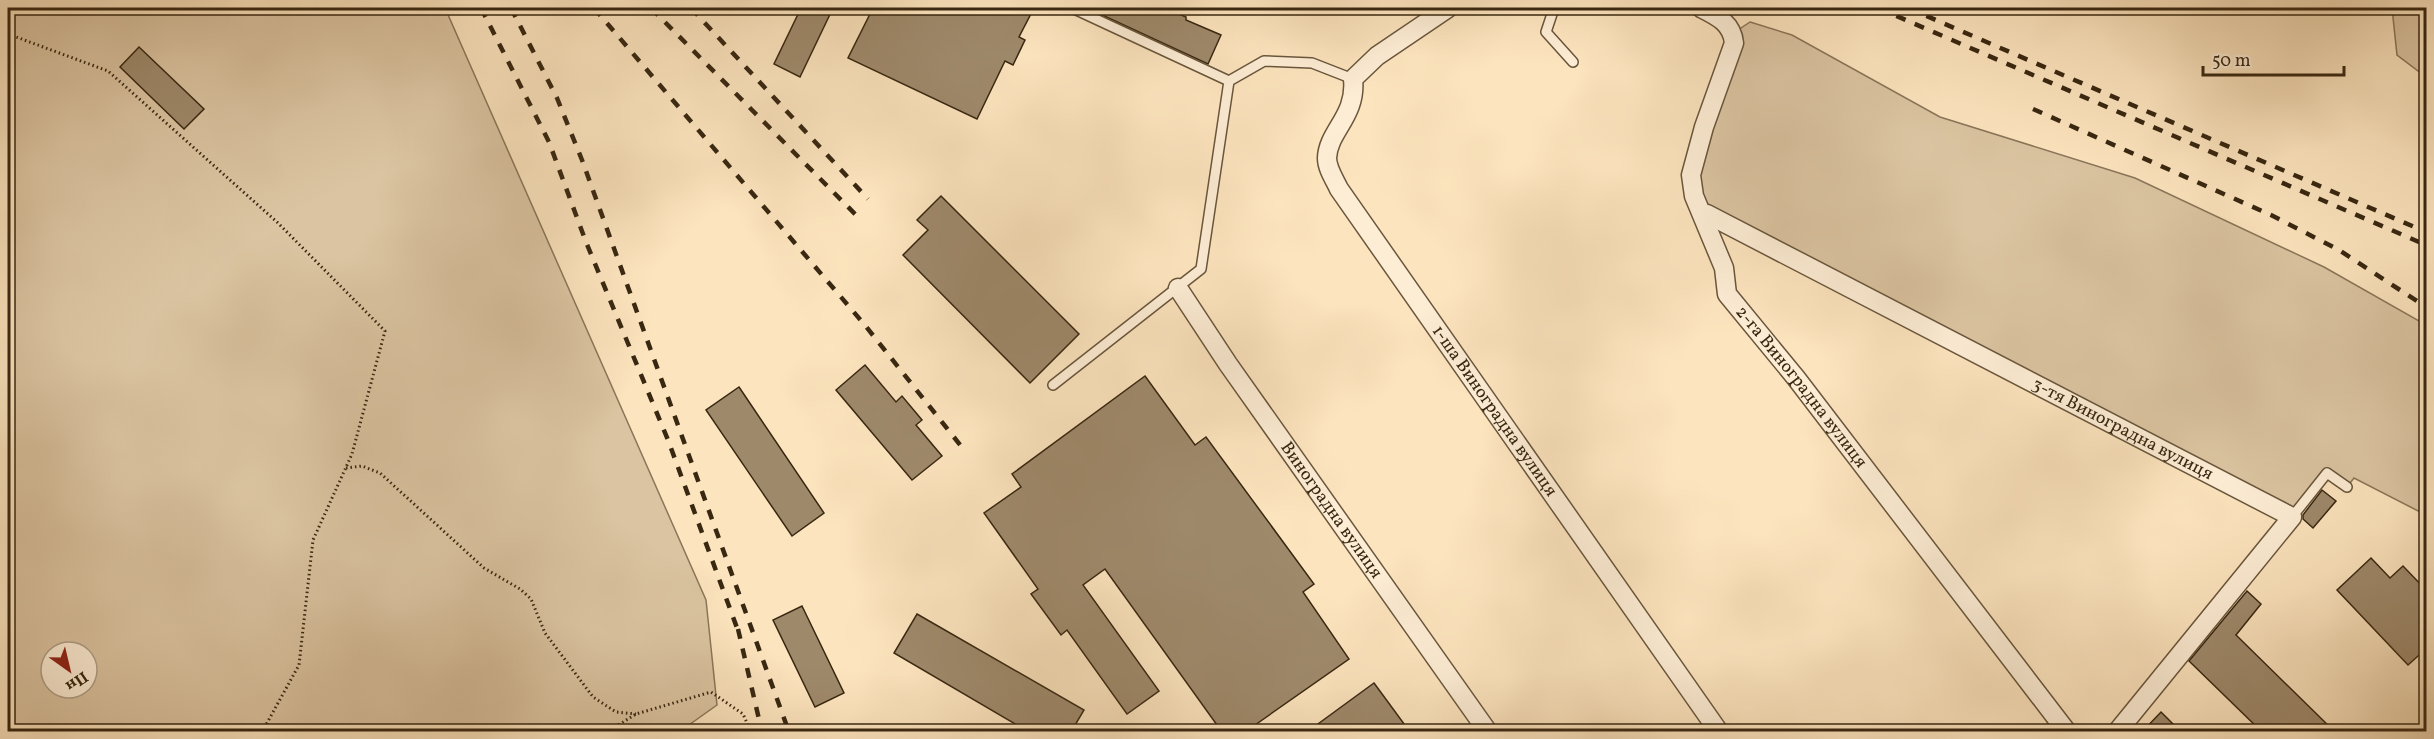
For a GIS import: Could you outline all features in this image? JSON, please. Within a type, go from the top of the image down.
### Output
[{"type":"street","points":[[1353,79],[1377,56],[1448,8]]},
{"type":"street","name":"2-га Виноградна вулиця","points":[[1701,8],[1726,22],[1733,35],[1734,43],[1704,127],[1691,175],[1694,196],[1724,268],[1727,294],[1796,378],[2067,732]]},
{"type":"street","name":"1-ша Виноградна вулиця","points":[[1353,79],[1355,95],[1331,144],[1327,158],[1339,189],[1719,732]]},
{"type":"street","name":"3-тя Виноградна вулиця","points":[[1707,214],[2292,517]]},
{"type":"street","name":"Виноградна вулиця","points":[[1178,288],[1228,364],[1488,732]]},
{"type":"street","points":[[2117,732],[2292,517]]},
{"type":"lane","points":[[1072,8],[1229,81]]},
{"type":"lane","points":[[1554,8],[1546,32],[1573,62]]},
{"type":"lane","points":[[1229,81],[1264,61],[1312,63],[1353,79]]},
{"type":"lane","points":[[1053,385],[1201,269],[1229,81]]},
{"type":"lane","points":[[2292,517],[2327,473],[2347,488]]},
{"type":"path","points":[[8,34],[108,71],[277,222],[385,331],[352,454],[314,540],[299,665],[262,732]]},
{"type":"path","points":[[346,468],[362,466],[380,473],[484,568],[520,589],[531,599],[545,633],[593,698],[616,712],[636,714]]},
{"type":"path","points":[[607,732],[636,714],[711,692],[744,714],[751,732]]},
{"type":"shaded area","points":[[8,8],[445,8],[706,600],[717,705],[679,732],[8,731]]},
{"type":"shaded area","points":[[2392,8],[2426,8],[2426,77],[2397,55]]},
{"type":"shaded area","points":[[1750,22],[1792,35],[1940,117],[2135,178],[2324,267],[2421,322],[2426,326],[2426,515],[2354,478],[2347,487],[2327,473],[2292,517],[1708,214],[1688,173],[1738,30]]},
{"type":"building","points":[[801,8],[833,8],[800,77],[774,64]]},
{"type":"building","points":[[873,8],[1034,8],[1019,37],[1025,40],[1013,65],[1005,61],[977,119],[848,58]]},
{"type":"building","points":[[1087,8],[1165,8],[1221,35],[1208,64]]},
{"type":"building","points":[[139,47],[204,109],[184,129],[120,67]]},
{"type":"building","points":[[941,196],[1079,334],[1030,383],[903,255],[928,230],[917,220]]},
{"type":"building","points":[[865,365],[896,402],[902,396],[922,420],[916,425],[942,456],[912,480],[836,390]]},
{"type":"building","points":[[1145,376],[1195,445],[1206,437],[1314,584],[1303,592],[1349,659],[1245,732],[1222,732],[1105,569],[1083,585],[1159,691],[1127,714],[1067,630],[1061,635],[1031,594],[1038,589],[984,513],[1021,487],[1012,474]]},
{"type":"building","points":[[739,387],[824,513],[792,536],[706,410]]},
{"type":"building","points":[[2322,490],[2336,501],[2313,528],[2303,519],[2303,515]]},
{"type":"building","points":[[2371,558],[2390,578],[2403,566],[2427,591],[2427,648],[2408,665],[2337,590]]},
{"type":"building","points":[[2247,591],[2261,604],[2236,635],[2335,732],[2262,732],[2189,661]]},
{"type":"building","points":[[802,606],[844,693],[815,707],[773,620]]},
{"type":"building","points":[[917,614],[1084,710],[1071,732],[1029,732],[894,653]]},
{"type":"building","points":[[1374,683],[1410,732],[1307,732]]},
{"type":"building","points":[[2161,712],[2181,732],[2142,732]]},
{"type":"railway","points":[[481,8],[549,142],[586,242],[668,440],[740,636]]},
{"type":"railway","points":[[511,8],[557,98],[582,160],[789,732]]},
{"type":"railway","points":[[594,8],[864,324],[961,446]]},
{"type":"railway","points":[[651,8],[856,215]]},
{"type":"railway","points":[[691,8],[868,199]]},
{"type":"railway","points":[[1878,8],[2426,245]]},
{"type":"railway","points":[[1908,8],[2426,232]]},
{"type":"railway","points":[[2033,109],[2271,215],[2339,250],[2426,307]]},
{"type":"railway","points":[[738,629],[762,732]]}]
